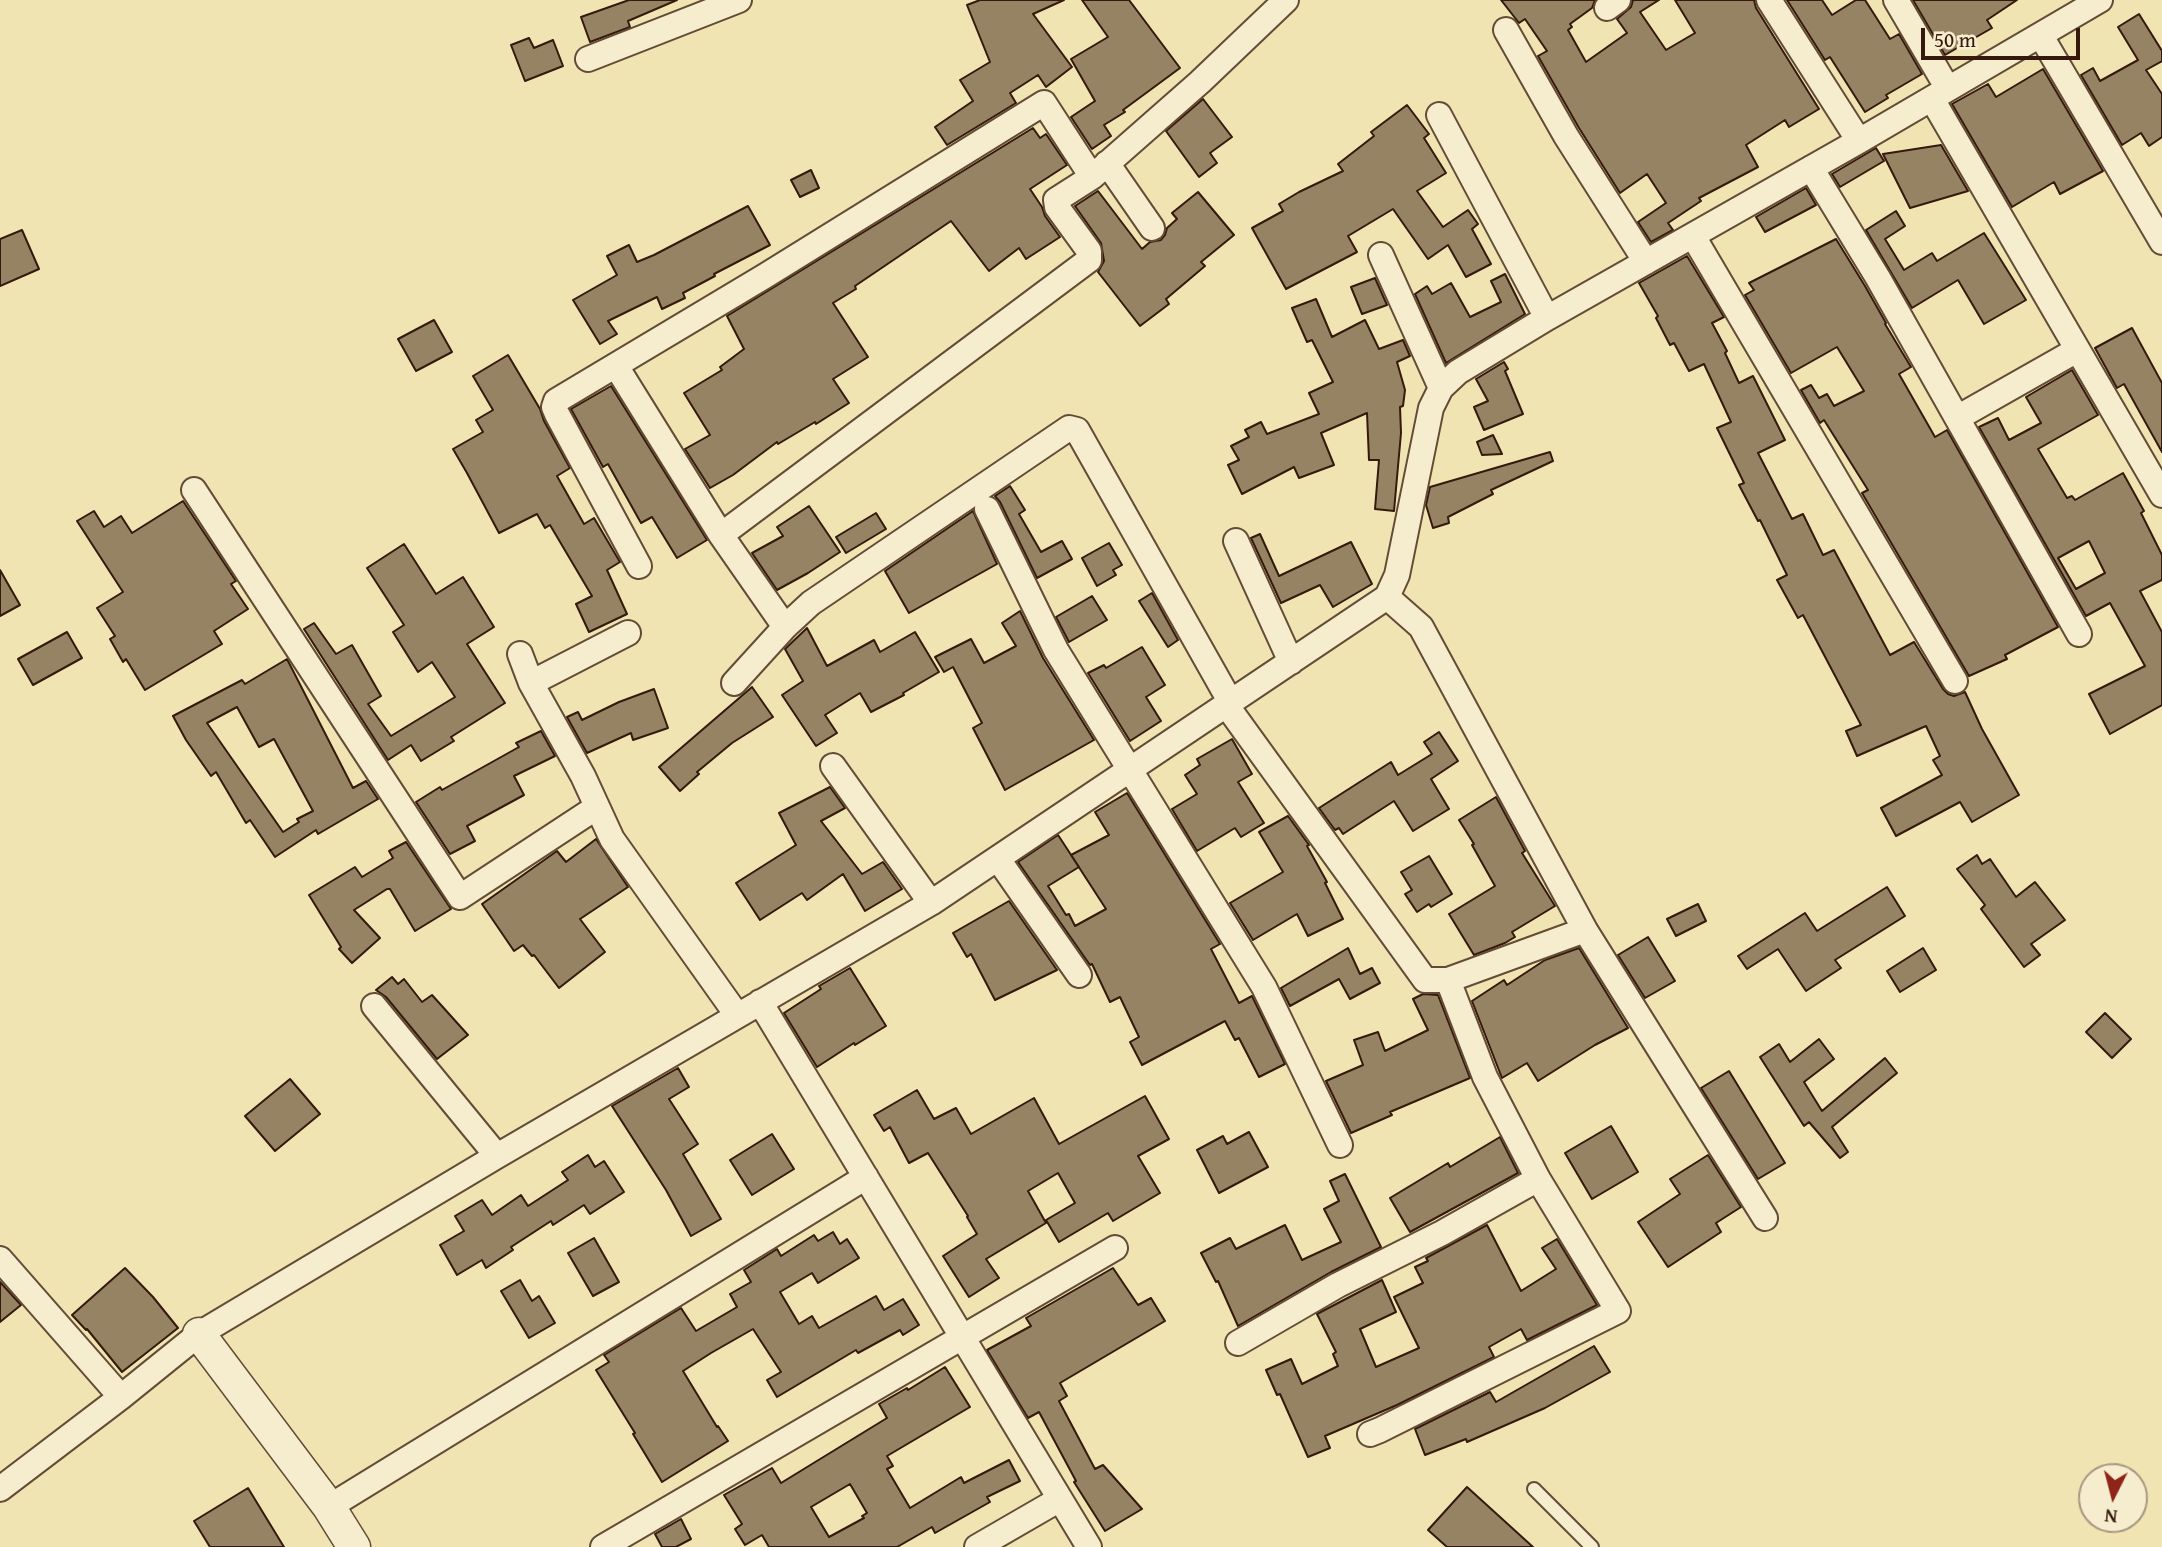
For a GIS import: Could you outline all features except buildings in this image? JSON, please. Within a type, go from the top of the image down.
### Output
[{"type":"street","points":[[588,59],[738,0]]},
{"type":"street","points":[[721,535],[1089,260],[1089,251],[1056,204],[1056,200],[1100,170],[1286,0]]},
{"type":"street","points":[[1769,0],[1858,141]]},
{"type":"street","points":[[1896,0],[1940,94],[2077,350],[2162,495]]},
{"type":"street","points":[[0,1489],[199,1334],[497,1156],[931,903],[1387,597],[1397,575],[1431,408],[1441,388],[1458,372],[1547,318],[2100,0]]},
{"type":"street","points":[[1506,30],[1566,136],[1646,262]]},
{"type":"street","points":[[2041,36],[2162,243]]},
{"type":"street","points":[[639,566],[554,407],[556,401],[777,269],[1044,103],[1152,228]]},
{"type":"street","points":[[1438,115],[1547,318]]},
{"type":"street","points":[[1811,168],[1878,278],[2079,634]]},
{"type":"street","points":[[1693,236],[1955,681]]},
{"type":"street","points":[[1381,255],[1441,388]]},
{"type":"street","points":[[1957,418],[2077,350]]},
{"type":"street","points":[[616,366],[721,535],[785,627]]},
{"type":"street","points":[[734,684],[785,627],[811,603],[1069,428],[1077,430],[1229,705],[1425,979],[1448,980],[1585,930]]},
{"type":"street","points":[[194,489],[460,897],[597,807]]},
{"type":"street","points":[[987,509],[1056,650],[1264,987],[1340,1145]]},
{"type":"street","points":[[1236,541],[1291,662]]},
{"type":"street","points":[[1387,597],[1421,627],[1585,930],[1765,1218]]},
{"type":"street","points":[[531,683],[628,633]]},
{"type":"street","points":[[520,654],[531,683],[583,775],[612,839],[737,1015]]},
{"type":"street","points":[[833,766],[931,903]]},
{"type":"street","points":[[998,859],[1079,975]]},
{"type":"street","points":[[1370,1434],[1618,1311],[1538,1180],[1485,1077],[1448,980]]},
{"type":"street","points":[[760,1002],[1089,1547]]},
{"type":"street","points":[[374,1006],[497,1156]]},
{"type":"street","points":[[329,1507],[866,1177]]},
{"type":"street","points":[[1238,1343],[1338,1285],[1442,1233],[1538,1180]]},
{"type":"street","points":[[603,1547],[1115,1248]]},
{"type":"street","points":[[0,1259],[121,1397]]},
{"type":"street","points":[[199,1334],[329,1507],[354,1547]]},
{"type":"street","points":[[977,1547],[1060,1499]]},
{"type":"lane","points":[[1535,1489],[1592,1547]]}]
